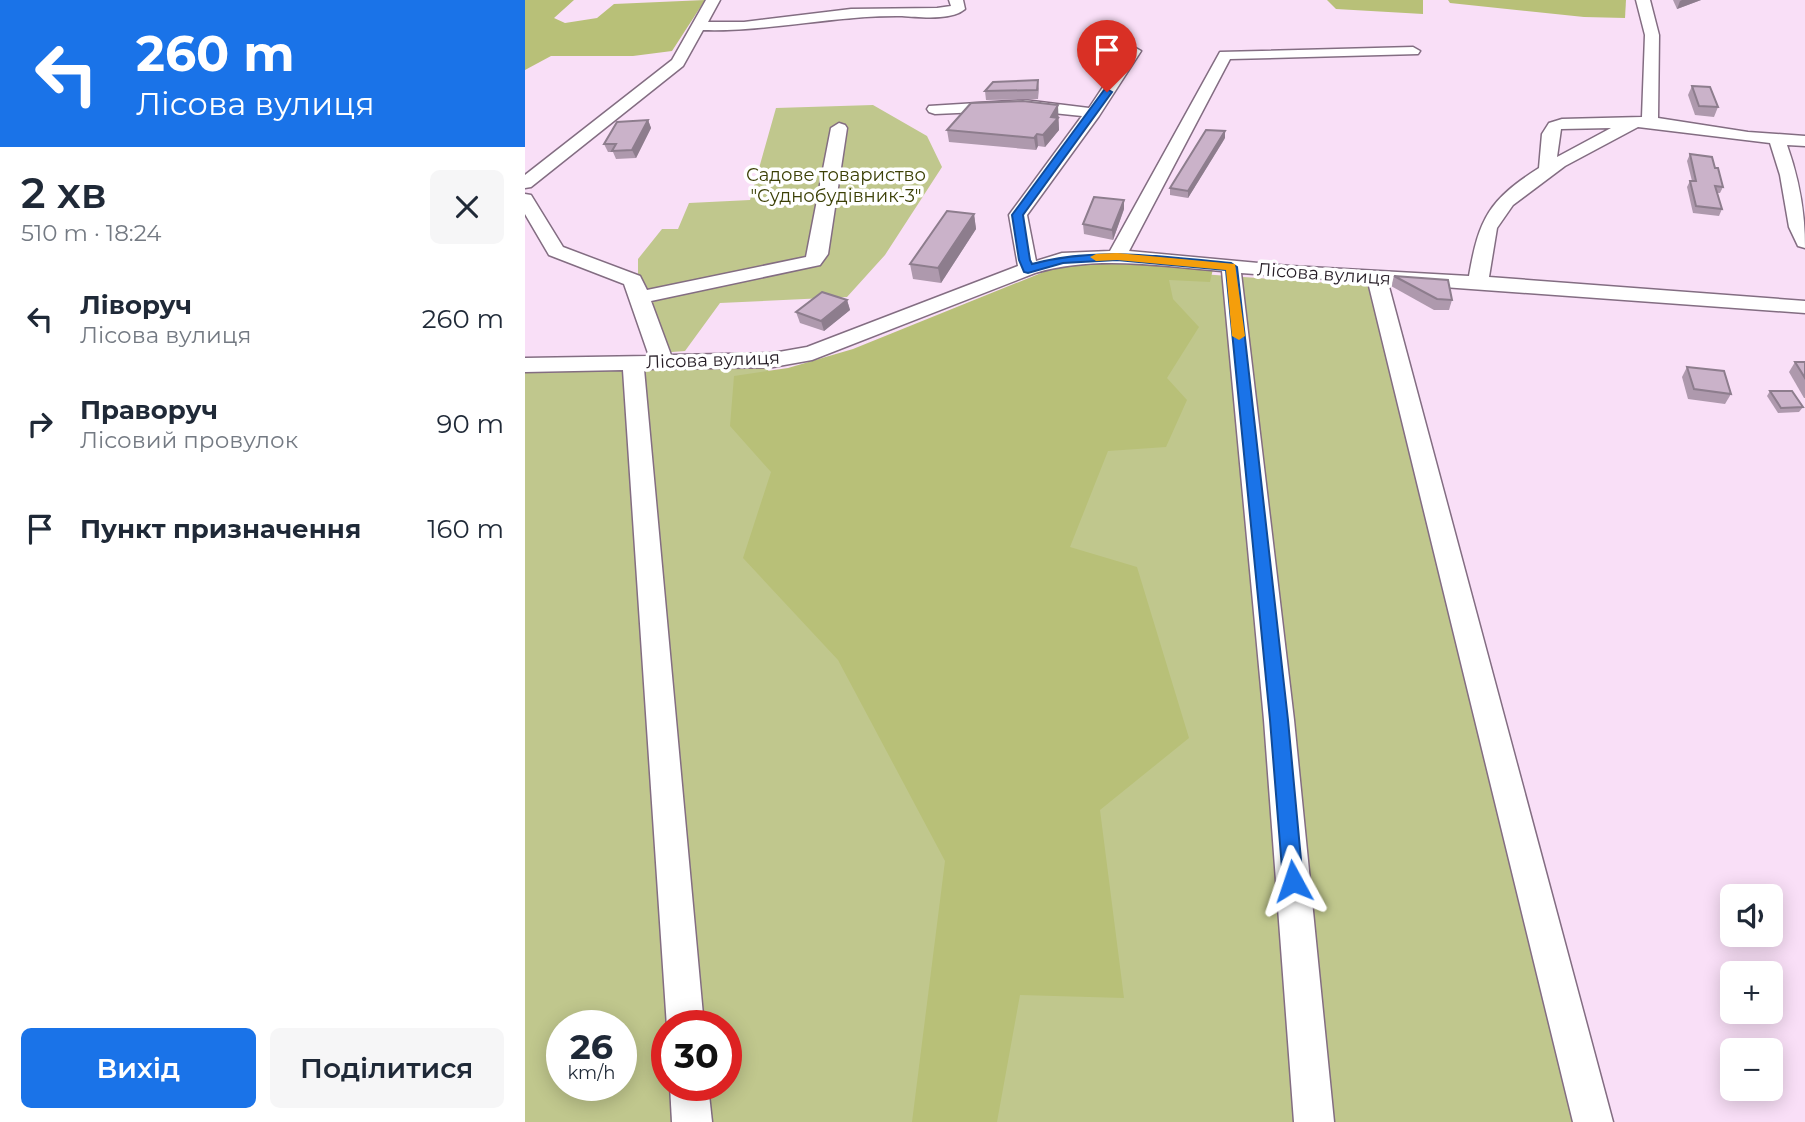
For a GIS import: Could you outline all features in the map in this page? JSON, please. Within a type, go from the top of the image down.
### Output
[{"type":"street","points":[[525,183],[678,63],[701,26],[713,0]]},
{"type":"street","points":[[701,26],[734,28],[871,12],[936,14],[958,9],[956,0]]},
{"type":"street","points":[[1643,0],[1652,35],[1644,122]]},
{"type":"street","points":[[1028,269],[1018,215],[1093,113],[1134,51]]},
{"type":"street","points":[[1117,256],[1226,53],[1413,51]]},
{"type":"street","points":[[935,109],[1024,105],[1093,113]]},
{"type":"street","points":[[1478,282],[1489,226],[1496,213],[1521,187],[1644,122]]},
{"type":"street","points":[[1547,171],[1550,134],[1555,126],[1576,123],[1644,122],[1805,141]]},
{"type":"street","points":[[638,298],[813,261],[818,254],[839,128]]},
{"type":"street","points":[[1777,139],[1789,175],[1798,228],[1805,242]]},
{"type":"street","points":[[525,199],[556,251],[633,280],[638,298],[648,362],[684,1010]]},
{"type":"street","name":"Лісова вулиця","points":[[525,365],[773,360],[811,353],[1028,269],[1062,260],[1117,256],[1377,278],[1478,282],[1805,307]]},
{"type":"street","points":[[1231,267],[1279,720],[1314,1122]]},
{"type":"street","points":[[1377,278],[1593,1122]]},
{"type":"street","points":[[690,1101],[692,1122]]},
{"type":"green space","points":[[525,0],[574,0],[554,18],[565,23],[597,18],[614,4],[705,0],[672,51],[633,56],[551,56],[525,70]]},
{"type":"green space","points":[[1327,0],[1423,0],[1423,14],[1336,9]]},
{"type":"green space","points":[[1448,0],[1626,0],[1625,18],[1584,17],[1450,3]]},
{"type":"green space","name":"Садове товариство \"Суднобудівник-3\"","points":[[873,105],[927,136],[942,167],[885,255],[847,297],[720,303],[685,351],[659,353],[638,298],[638,259],[662,229],[678,229],[689,203],[750,200],[776,108]]},
{"type":"green space","points":[[1113,260],[1213,269],[1210,282],[1169,280],[1173,299],[1199,327],[1167,378],[1187,400],[1166,447],[1108,451],[1070,547],[1137,567],[1189,738],[1100,810],[1124,998],[1020,995],[997,1122],[912,1122],[945,861],[838,660],[743,558],[771,472],[730,426],[734,376],[788,368],[853,349],[1051,269]]},
{"type":"green space","points":[[1115,268],[1372,286],[1591,1122],[525,1122],[525,373],[767,367],[930,814]]},
{"type":"building","points":[[1038,80],[1037,90],[985,91],[993,82]]},
{"type":"building","points":[[1692,86],[1710,87],[1718,107],[1699,106]]},
{"type":"building","points":[[1023,101],[1058,105],[1051,117],[1058,118],[1043,135],[1037,134],[1034,138],[947,130],[971,103]]},
{"type":"building","points":[[648,120],[632,150],[612,151],[616,144],[604,144],[617,122]]},
{"type":"building","points":[[1206,130],[1225,131],[1188,191],[1170,188]]},
{"type":"building","points":[[1690,154],[1712,157],[1723,187],[1715,186],[1722,209],[1696,206],[1690,181],[1696,181]]},
{"type":"building","points":[[1094,197],[1124,200],[1112,230],[1083,224]]},
{"type":"building","points":[[947,211],[974,214],[938,268],[910,264]]},
{"type":"building","points":[[1394,276],[1448,280],[1452,300],[1437,299]]},
{"type":"building","points":[[822,292],[847,300],[821,321],[796,312]]},
{"type":"building","points":[[1795,362],[1805,362],[1805,378]]},
{"type":"building","points":[[1687,367],[1724,371],[1731,394],[1694,389]]},
{"type":"building","points":[[1770,391],[1792,391],[1803,407],[1781,408]]},
{"type":"slow traffic","points":[[1096,257],[1117,256],[1231,267],[1239,336]]},
{"type":"route","points":[[1107,92],[1018,215],[1025,260],[1028,269],[1062,260],[1117,256],[1231,267],[1279,720],[1293,881]]}]
